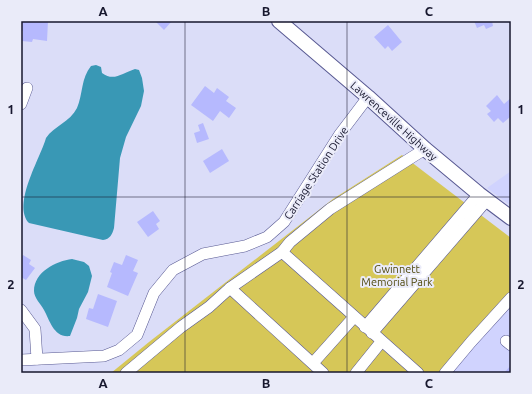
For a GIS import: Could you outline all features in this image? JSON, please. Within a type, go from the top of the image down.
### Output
[{"type":"main road","name":"Lawrenceville Highway","points":[[279,21],[368,97],[424,150],[510,217]]},
{"type":"street","points":[[21,104],[27,88]]},
{"type":"street","name":"Carriage Station Drive","points":[[21,360],[104,356],[119,350],[137,335],[154,293],[173,270],[203,254],[245,246],[267,237],[284,222],[340,134],[368,97]]},
{"type":"street","points":[[126,373],[181,327],[209,307],[230,288],[282,252],[290,242],[330,209],[424,150]]},
{"type":"street","points":[[368,330],[483,197]]},
{"type":"street","points":[[282,252],[381,342],[418,373]]},
{"type":"street","points":[[230,288],[323,373]]},
{"type":"street","points":[[445,373],[511,298]]},
{"type":"street","points":[[21,310],[34,329],[38,359]]},
{"type":"street","points":[[313,363],[354,317]]},
{"type":"street","points":[[356,373],[381,342]]},
{"type":"shaded area","points":[[96,65],[101,67],[102,73],[110,77],[118,76],[135,69],[139,70],[144,91],[141,106],[126,137],[120,158],[114,228],[110,236],[103,240],[29,223],[25,215],[24,205],[25,193],[46,138],[53,130],[74,113],[79,103],[85,76],[91,66]]},
{"type":"shaded area","points":[[511,171],[511,206],[487,188]]},
{"type":"shaded area","points":[[72,259],[84,262],[89,266],[92,276],[88,292],[79,309],[70,336],[65,336],[56,332],[53,328],[43,308],[36,299],[34,291],[35,284],[42,273],[59,262]]},
{"type":"shaded area","points":[[511,302],[511,373],[450,373]]},
{"type":"green space","name":"Gwinnett Memorial Park","points":[[402,155],[511,238],[511,302],[450,373],[111,373],[333,199]]},
{"type":"building","points":[[21,21],[48,21],[47,41],[33,39],[32,42],[22,41],[23,31],[21,30]]},
{"type":"building","points":[[155,21],[172,21],[164,30]]},
{"type":"building","points":[[474,21],[492,21],[493,26],[486,29],[484,25],[477,28]]},
{"type":"building","points":[[388,25],[402,42],[392,51],[388,46],[385,49],[374,37]]},
{"type":"building","points":[[205,86],[214,93],[217,88],[229,97],[226,101],[236,108],[229,118],[220,111],[213,121],[191,105]]},
{"type":"building","points":[[497,95],[504,104],[511,98],[511,116],[503,123],[498,118],[494,122],[487,114],[491,111],[486,106]]},
{"type":"building","points":[[203,123],[209,139],[197,143],[194,133],[200,131],[198,125]]},
{"type":"building","points":[[222,149],[229,161],[210,173],[203,161]]},
{"type":"building","points":[[153,211],[160,221],[156,224],[159,229],[148,237],[137,222]]},
{"type":"building","points":[[23,255],[31,260],[29,264],[35,268],[26,280],[21,277],[21,258]]},
{"type":"building","points":[[126,255],[138,260],[133,271],[138,273],[128,296],[107,287],[114,262],[122,265]]},
{"type":"building","points":[[98,294],[117,301],[108,327],[86,319],[89,308],[93,309]]},
{"type":"building","points":[[511,365],[511,373],[504,373]]}]
